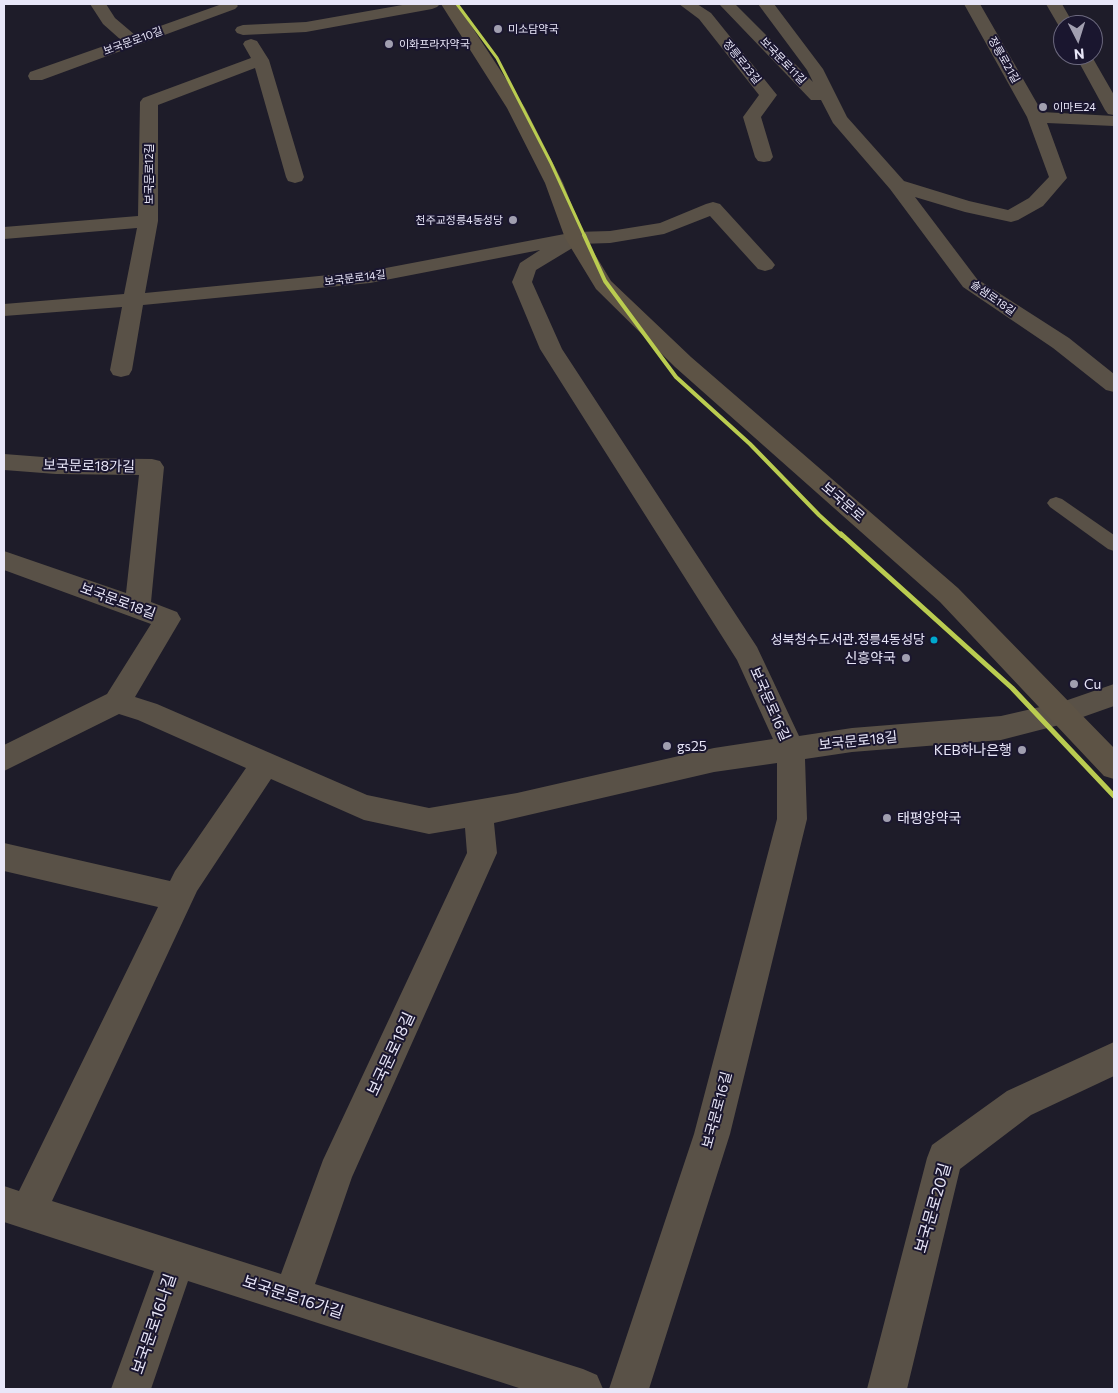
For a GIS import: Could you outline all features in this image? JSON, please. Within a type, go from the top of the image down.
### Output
[{"type":"main road","name":"보국문로","points":[[449,4],[516,108],[554,183],[575,238],[602,285],[644,327],[949,595],[1114,766]]},
{"type":"street","points":[[98,4],[109,21],[132,41]]},
{"type":"street","points":[[243,30],[306,27],[432,4]]},
{"type":"street","name":"정릉로23길","points":[[687,4],[705,16],[768,95],[752,117],[764,157]]},
{"type":"street","name":"보국문로11길","points":[[727,4],[839,119]]},
{"type":"street","name":"솔샘로18길","points":[[766,4],[815,69],[839,119],[864,145],[897,185],[970,283],[1061,343],[1114,385]]},
{"type":"street","name":"정릉로21길","points":[[972,4],[1036,117]]},
{"type":"street","points":[[1054,4],[1060,15]]},
{"type":"street","points":[[229,5],[261,60],[295,177]]},
{"type":"street","name":"보국문로10길","points":[[36,76],[229,5]]},
{"type":"street","name":"보국문로12길","points":[[4,233],[148,222],[149,102],[261,60]]},
{"type":"street","points":[[1089,65],[1114,110]]},
{"type":"street","points":[[897,185],[965,206],[1011,216],[1036,202],[1058,178],[1036,117],[1114,121]]},
{"type":"street","points":[[575,238],[610,237],[664,228],[713,208],[765,265]]},
{"type":"street","points":[[121,370],[148,222]]},
{"type":"street","name":"보국문로14길","points":[[4,310],[133,300],[370,277],[575,238]]},
{"type":"street","name":"보국문로16길","points":[[575,238],[526,267],[522,282],[551,349],[748,655],[791,749],[792,819],[712,1134],[629,1389]]},
{"type":"street","name":"보국문로18가길","points":[[4,462],[56,466],[152,467],[138,608]]},
{"type":"street","name":"보국문로18길","points":[[4,560],[168,619],[117,702],[147,712],[364,807],[429,821],[517,806],[714,760],[852,740],[1001,728],[1063,714],[1114,695]]},
{"type":"street","points":[[4,759],[117,702]]},
{"type":"street","points":[[16,1208],[186,881],[265,764]]},
{"type":"street","name":"보국문로18길","points":[[292,1296],[336,1173],[482,853],[478,813]]},
{"type":"street","points":[[4,856],[178,897]]},
{"type":"street","name":"보국문로20길","points":[[886,1389],[945,1158],[1020,1103],[1114,1059]]},
{"type":"street","name":"보국문로16가길","points":[[16,1208],[583,1389]]},
{"type":"street","name":"보국문로16나길","points":[[132,1389],[177,1259]]},
{"type":"lane","points":[[1056,503],[1114,544]]},
{"type":"transit line","points":[[457,4],[497,58],[551,163],[605,281],[676,377],[750,444],[819,515],[1012,688],[1114,796]]},
{"type":"place","name":"미소담약국","points":[[498,29]]},
{"type":"place","name":"이화프라자약국","points":[[389,44]]},
{"type":"place","name":"이마트24","points":[[1043,107]]},
{"type":"place","name":"천주교정릉4동성당","points":[[513,220]]},
{"type":"place","name":"성북청수도서관.정릉4동성당","points":[[934,640]]},
{"type":"place","name":"신흥약국","points":[[906,658]]},
{"type":"place","name":"Cu","points":[[1074,684]]},
{"type":"place","name":"gs25","points":[[667,746]]},
{"type":"place","name":"KEB하나은행","points":[[1022,750]]},
{"type":"place","name":"태평양약국","points":[[887,818]]}]
